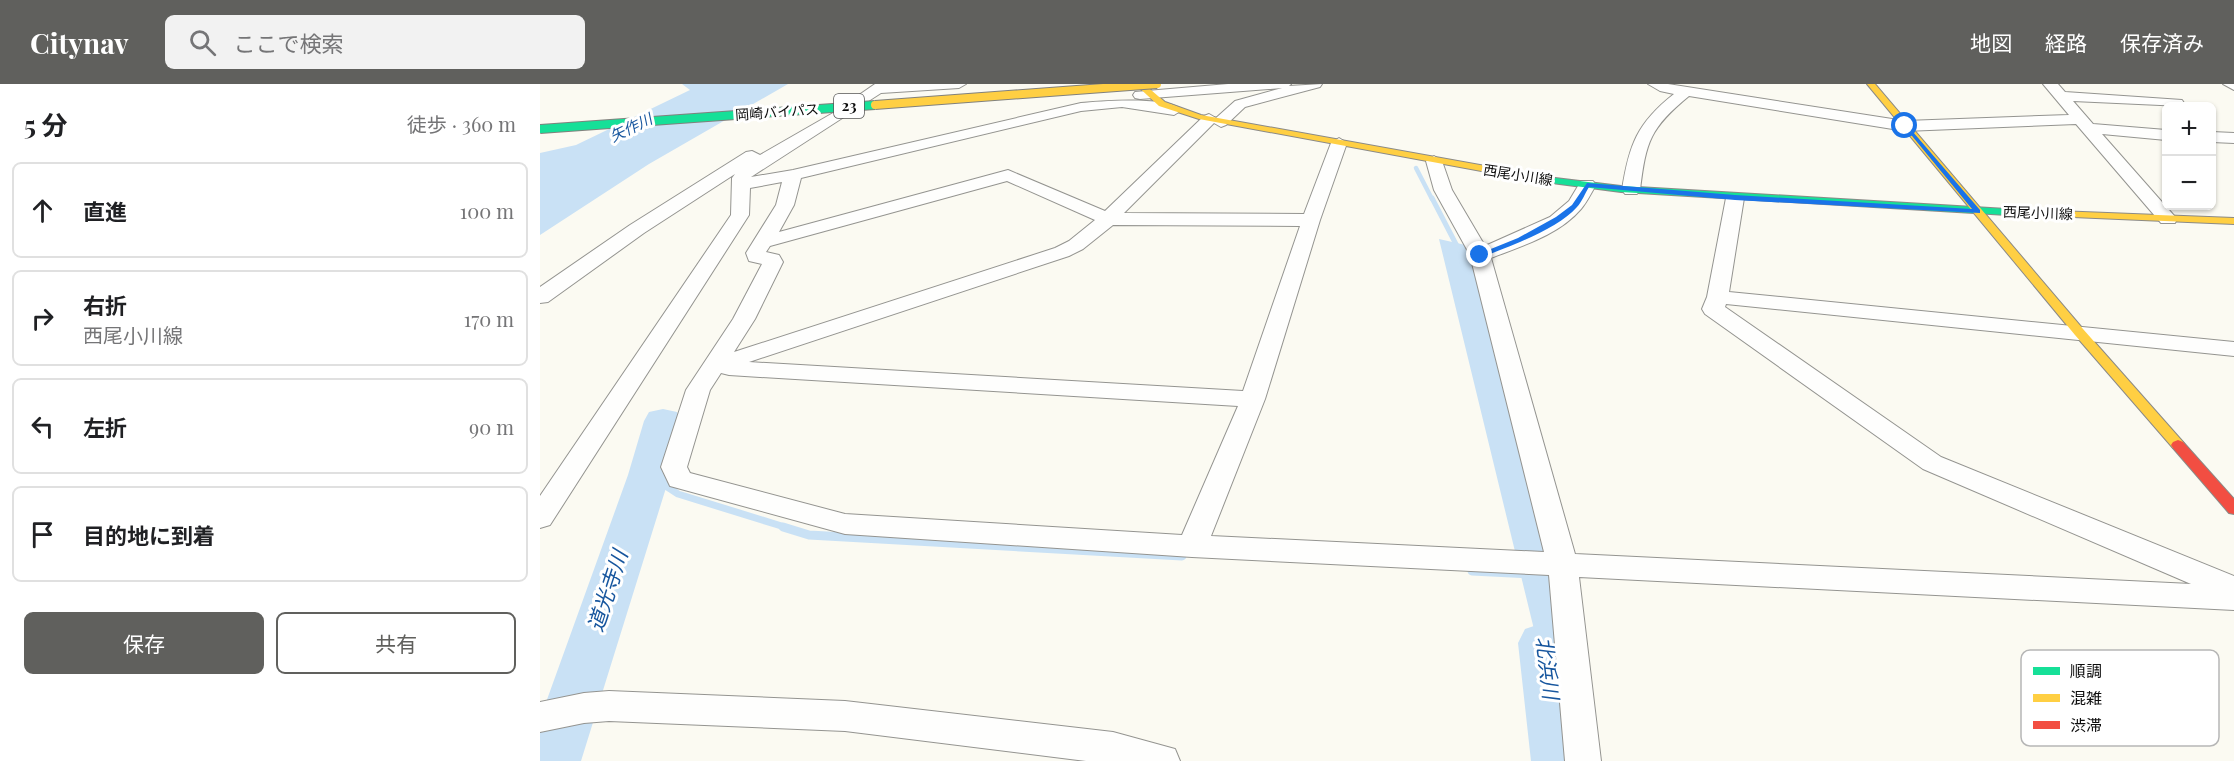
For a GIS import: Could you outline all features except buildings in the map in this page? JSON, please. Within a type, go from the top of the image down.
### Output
[{"type":"main road","name":"岡崎バイパス","points":[[540,121],[1058,84]]},
{"type":"main road","points":[[1871,84],[2079,332],[2234,509]]},
{"type":"main road","name":"岡崎バイパス","points":[[540,129],[1148,88]]},
{"type":"main road","name":"西尾小川線","points":[[1148,88],[1174,110],[1215,121],[1434,161],[1587,185],[1735,198],[1977,211],[2234,221]]},
{"type":"street","points":[[540,297],[658,215],[877,86],[959,84]]},
{"type":"street","points":[[838,116],[1148,88],[1284,84]]},
{"type":"street","points":[[714,366],[1062,252],[1076,245],[1108,219],[1215,121],[1240,104],[1315,84]]},
{"type":"street","points":[[1655,84],[1905,126],[2085,124],[2162,134]]},
{"type":"street","points":[[1734,99],[1743,84]]},
{"type":"street","points":[[2050,84],[2168,219]]},
{"type":"street","points":[[2230,84],[2234,86]]},
{"type":"street","points":[[540,518],[740,215],[741,181],[745,173],[791,142],[838,116],[877,86]]},
{"type":"street","points":[[1631,190],[1642,134],[1657,113],[1686,91]]},
{"type":"street","points":[[2061,96],[2162,102]]},
{"type":"street","points":[[658,215],[678,211],[726,183],[792,175],[1081,107],[1122,103],[1174,110]]},
{"type":"street","points":[[2216,137],[2234,138]]},
{"type":"street","points":[[1192,546],[1253,399],[1311,220],[1339,143]]},
{"type":"street","points":[[1434,161],[1443,190],[1480,255],[1563,566],[1583,761]]},
{"type":"street","points":[[792,175],[785,205],[762,242],[756,257],[772,259],[773,262],[744,319],[698,390],[674,467],[680,479],[689,483],[845,524],[1563,566],[2234,598]]},
{"type":"street","points":[[762,242],[1008,175],[1108,219],[1311,220]]},
{"type":"street","points":[[1480,255],[1521,240],[1558,218],[1575,206],[1587,185]]},
{"type":"street","points":[[1735,198],[1718,297],[1713,309],[1932,463],[2234,589]]},
{"type":"street","points":[[1718,297],[2234,349]]},
{"type":"street","points":[[714,366],[1253,399]]},
{"type":"street","points":[[558,714],[609,706],[845,716],[1161,761]]},
{"type":"water","name":"矢作川","points":[[682,84],[788,84],[649,164],[540,235],[540,153],[576,145],[690,90]]},
{"type":"water","name":"北浜川","points":[[1439,239],[1470,246],[1553,592],[1566,761]]},
{"type":"waterway","points":[[1416,168],[1432,199]]},
{"type":"waterway","points":[[1432,198],[1459,250]]},
{"type":"waterway","name":"道光寺川","points":[[553,761],[649,475],[663,421]]},
{"type":"waterway","points":[[649,475],[678,494],[788,528]]},
{"type":"waterway","points":[[783,527],[809,535],[1182,556]]},
{"type":"waterway","points":[[1472,571],[1530,574]]},
{"type":"waterway","name":"北浜川","points":[[1543,643],[1559,761]]},
{"type":"traffic: fast","points":[[540,129],[875,105]]},
{"type":"traffic: fast","points":[[1547,180],[1621,189],[2007,212]]},
{"type":"traffic: slow","points":[[1139,84],[1162,104],[1199,117],[1547,180]]},
{"type":"traffic: slow","points":[[875,105],[1157,84]]},
{"type":"traffic: slow","points":[[1871,84],[2079,332],[2178,445]]},
{"type":"traffic: slow","points":[[2007,212],[2234,221]]},
{"type":"traffic: jam","points":[[2178,445],[2234,509]]},
{"type":"route","points":[[1480,255],[1521,240],[1558,218],[1575,206],[1587,185],[1735,198],[1977,211],[1905,126]]}]
